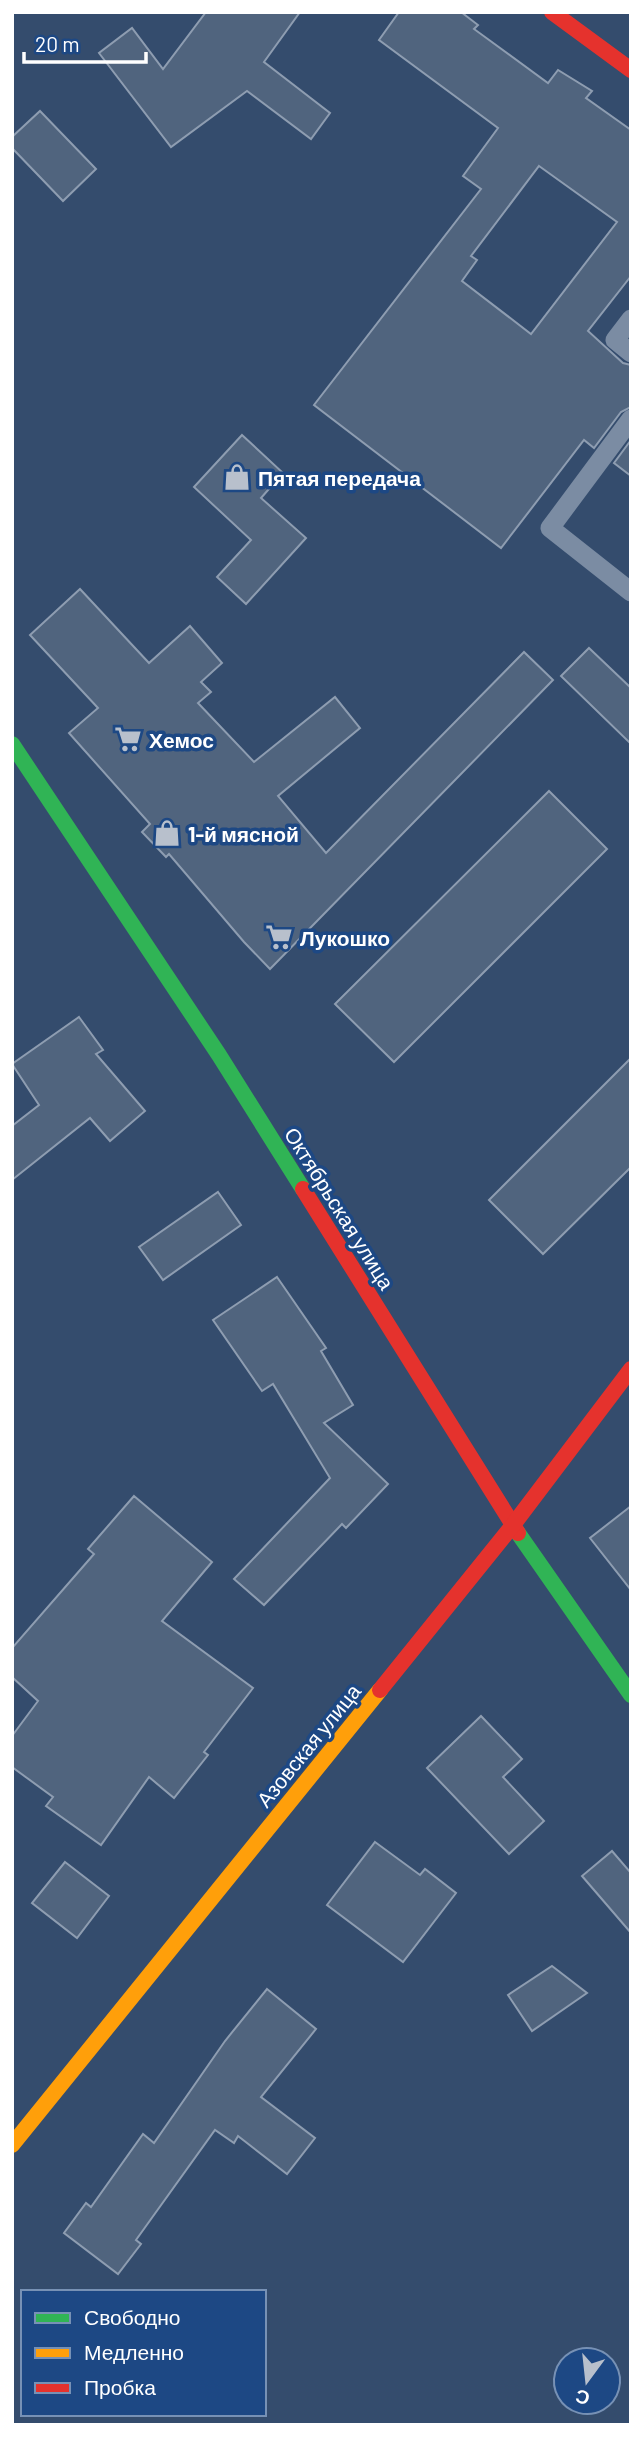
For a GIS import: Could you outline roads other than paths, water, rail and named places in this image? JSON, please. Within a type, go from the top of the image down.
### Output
[{"type":"street","points":[[552,12],[631,70]]},
{"type":"street","name":"Октябрьская улица","points":[[12,744],[219,1055],[513,1525],[631,1695]]},
{"type":"street","name":"Азовская улица","points":[[12,2145],[513,1525],[631,1369]]},
{"type":"lane","points":[[631,319],[615,340],[631,353]]},
{"type":"lane","points":[[631,419],[550,528],[631,592]]},
{"type":"place","name":"Пятая передача","points":[[237,477]]},
{"type":"place","name":"Хемос","points":[[128,739]]},
{"type":"place","name":"1-й мясной","points":[[167,833]]},
{"type":"place","name":"Лукошко","points":[[279,937]]}]
